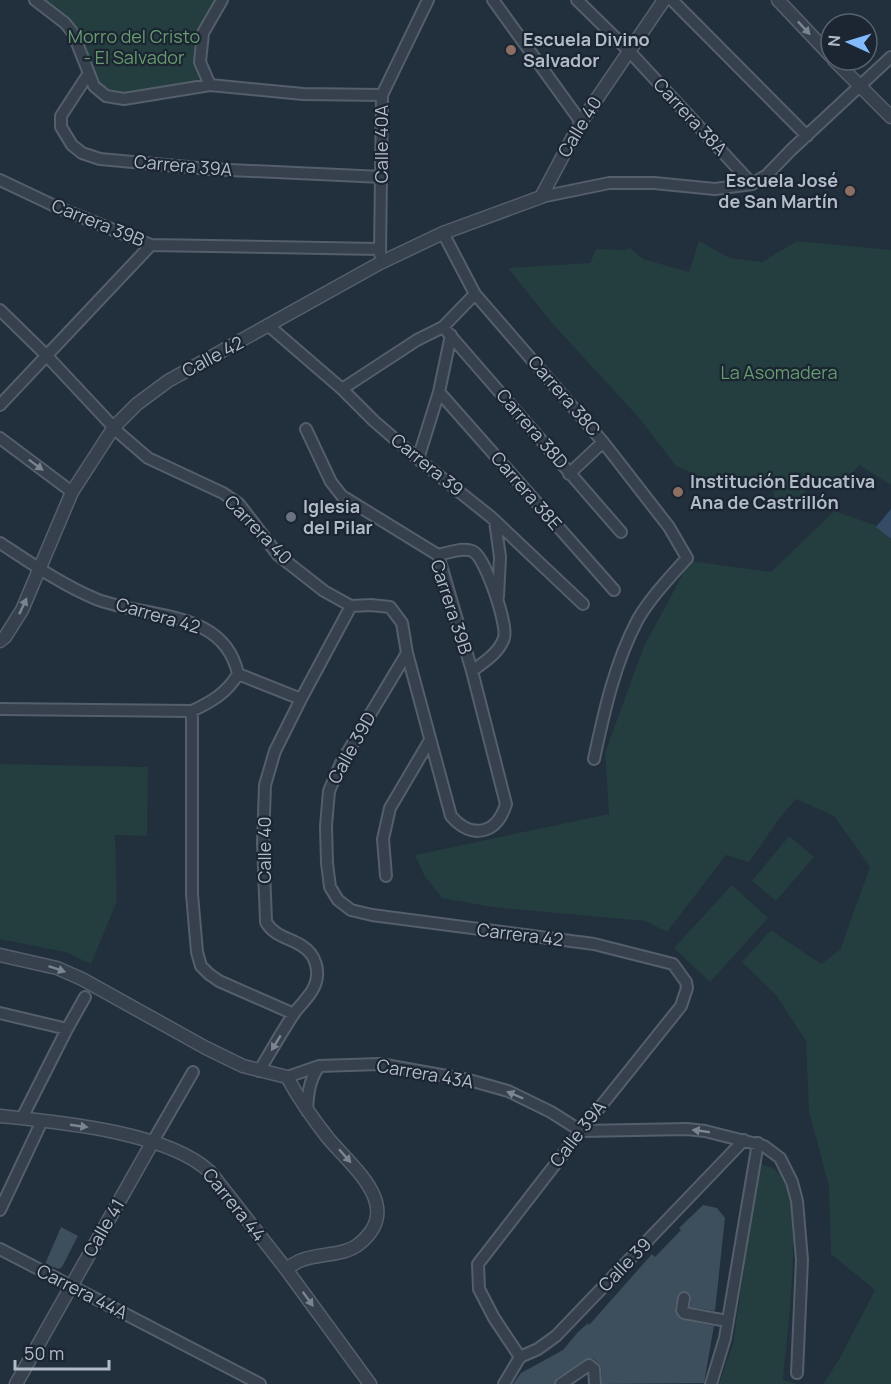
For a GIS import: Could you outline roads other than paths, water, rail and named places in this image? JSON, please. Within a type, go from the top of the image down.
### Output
[{"type":"street","points":[[35,0],[65,23],[73,33],[94,86],[106,96],[124,99],[210,85],[303,94],[382,95]]},
{"type":"street","points":[[210,85],[200,62],[203,33],[222,0]]},
{"type":"street","name":"Calle 40A","points":[[380,263],[382,95],[428,0]]},
{"type":"street","points":[[493,0],[580,122]]},
{"type":"street","name":"Carrera 38A","points":[[577,0],[629,51],[752,184]]},
{"type":"street","name":"Calle 40","points":[[541,197],[580,122],[664,0]]},
{"type":"street","points":[[672,0],[807,136]]},
{"type":"street","points":[[777,0],[819,44]]},
{"type":"street","points":[[541,197],[609,183],[654,183],[715,189],[752,184],[767,176],[791,150],[891,57]]},
{"type":"street","points":[[846,72],[891,117]]},
{"type":"street","name":"Carrera 39A","points":[[89,73],[61,116],[60,127],[72,145],[82,153],[100,159],[209,169],[382,177]]},
{"type":"street","name":"Carrera 39B","points":[[0,180],[59,208],[151,245],[380,249]]},
{"type":"street","name":"Calle 42","points":[[0,641],[22,610],[72,492],[114,427],[137,404],[168,381],[380,263],[443,233],[541,197]]},
{"type":"street","name":"Carrera 38C","points":[[443,233],[475,294],[603,442],[669,527],[687,558],[639,619],[612,684],[594,759]]},
{"type":"street","points":[[0,405],[151,245]]},
{"type":"street","points":[[418,459],[439,392],[447,331],[475,294]]},
{"type":"street","name":"Carrera 40","points":[[0,310],[147,458],[223,493],[239,504],[278,555],[324,591],[351,606],[371,604],[390,607],[402,623],[407,653],[451,816]]},
{"type":"street","name":"Carrera 39","points":[[269,326],[418,459],[495,520],[583,604]]},
{"type":"street","points":[[342,389],[417,340],[447,331]]},
{"type":"street","name":"Carrera 38D","points":[[447,331],[621,532]]},
{"type":"street","name":"Carrera 38E","points":[[439,392],[614,590]]},
{"type":"street","name":"Carrera 39B","points":[[306,429],[331,482],[342,496],[438,555],[472,671],[506,804],[503,816],[495,826],[483,831],[471,831],[459,826],[451,816]]},
{"type":"street","points":[[0,438],[72,492]]},
{"type":"street","points":[[569,474],[603,442]]},
{"type":"street","points":[[495,520],[500,557],[498,598]]},
{"type":"street","name":"Carrera 42","points":[[0,543],[53,577],[97,599],[195,623],[215,635],[227,646],[234,658],[238,674]]},
{"type":"street","points":[[438,555],[465,549],[474,552],[498,598],[506,632],[498,650],[472,671]]},
{"type":"street","name":"Calle 40","points":[[259,1071],[294,1014],[314,987],[317,976],[316,964],[310,953],[297,943],[271,930],[266,922],[263,843],[265,785],[275,751],[351,606]]},
{"type":"street","name":"Calle 39D","points":[[330,887],[326,826],[329,790],[341,764],[407,653]]},
{"type":"street","points":[[0,709],[192,711],[217,698],[231,686],[238,674],[301,699]]},
{"type":"street","points":[[192,711],[192,894],[197,952],[201,966],[219,981],[294,1014]]},
{"type":"street","points":[[386,876],[382,839],[390,808],[430,740]]},
{"type":"street","name":"Carrera 42","points":[[330,887],[338,900],[351,910],[372,915],[594,944],[673,964],[686,982],[687,988],[681,1006]]},
{"type":"street","points":[[0,955],[57,968],[82,979],[243,1066],[287,1077],[308,1111],[331,1141],[367,1181],[376,1199],[378,1215],[373,1230],[358,1245],[341,1252],[303,1259],[286,1269]]},
{"type":"street","points":[[22,1118],[85,997]]},
{"type":"street","name":"Calle 39A","points":[[520,1357],[494,1318],[479,1288],[478,1264],[681,1006]]},
{"type":"street","points":[[0,1013],[67,1029]]},
{"type":"street","name":"Carrera 43A","points":[[287,1077],[319,1066],[380,1064],[470,1080],[508,1091],[530,1101],[581,1131]]},
{"type":"street","points":[[308,1111],[309,1085],[319,1066]]},
{"type":"street","name":"Calle 41","points":[[16,1384],[193,1072]]},
{"type":"street","name":"Carrera 44","points":[[0,1116],[101,1130],[152,1143],[190,1156],[210,1172],[286,1269],[370,1384]]},
{"type":"street","points":[[0,1210],[42,1121]]},
{"type":"street","points":[[581,1131],[687,1129],[705,1131],[758,1143],[780,1158],[792,1182],[797,1201],[802,1260],[797,1373]]},
{"type":"street","name":"Calle 39","points":[[520,1357],[538,1349],[556,1336],[744,1140]]},
{"type":"street","points":[[711,1384],[715,1377],[728,1321],[758,1143]]},
{"type":"street","name":"Carrera 44A","points":[[0,1249],[260,1384]]},
{"type":"street","points":[[684,1298],[682,1310],[684,1313],[728,1321]]},
{"type":"street","points":[[504,1384],[520,1357]]},
{"type":"street","points":[[561,1384],[589,1365],[594,1369],[595,1384]]},
{"type":"water","points":[[891,509],[891,539],[876,527]]},
{"type":"place","name":"Escuela Divino Salvador","points":[[511,50]]},
{"type":"place","name":"Escuela José de San Martín","points":[[850,191]]},
{"type":"place","name":"Institución Educativa Ana de Castrillón","points":[[678,492]]},
{"type":"place","name":"Iglesia del Pilar","points":[[291,517]]},
{"type":"park label","name":"Morro del Cristo - El Salvador","points":[[134,47]]},
{"type":"park label","name":"La Asomadera","points":[[779,373]]}]
